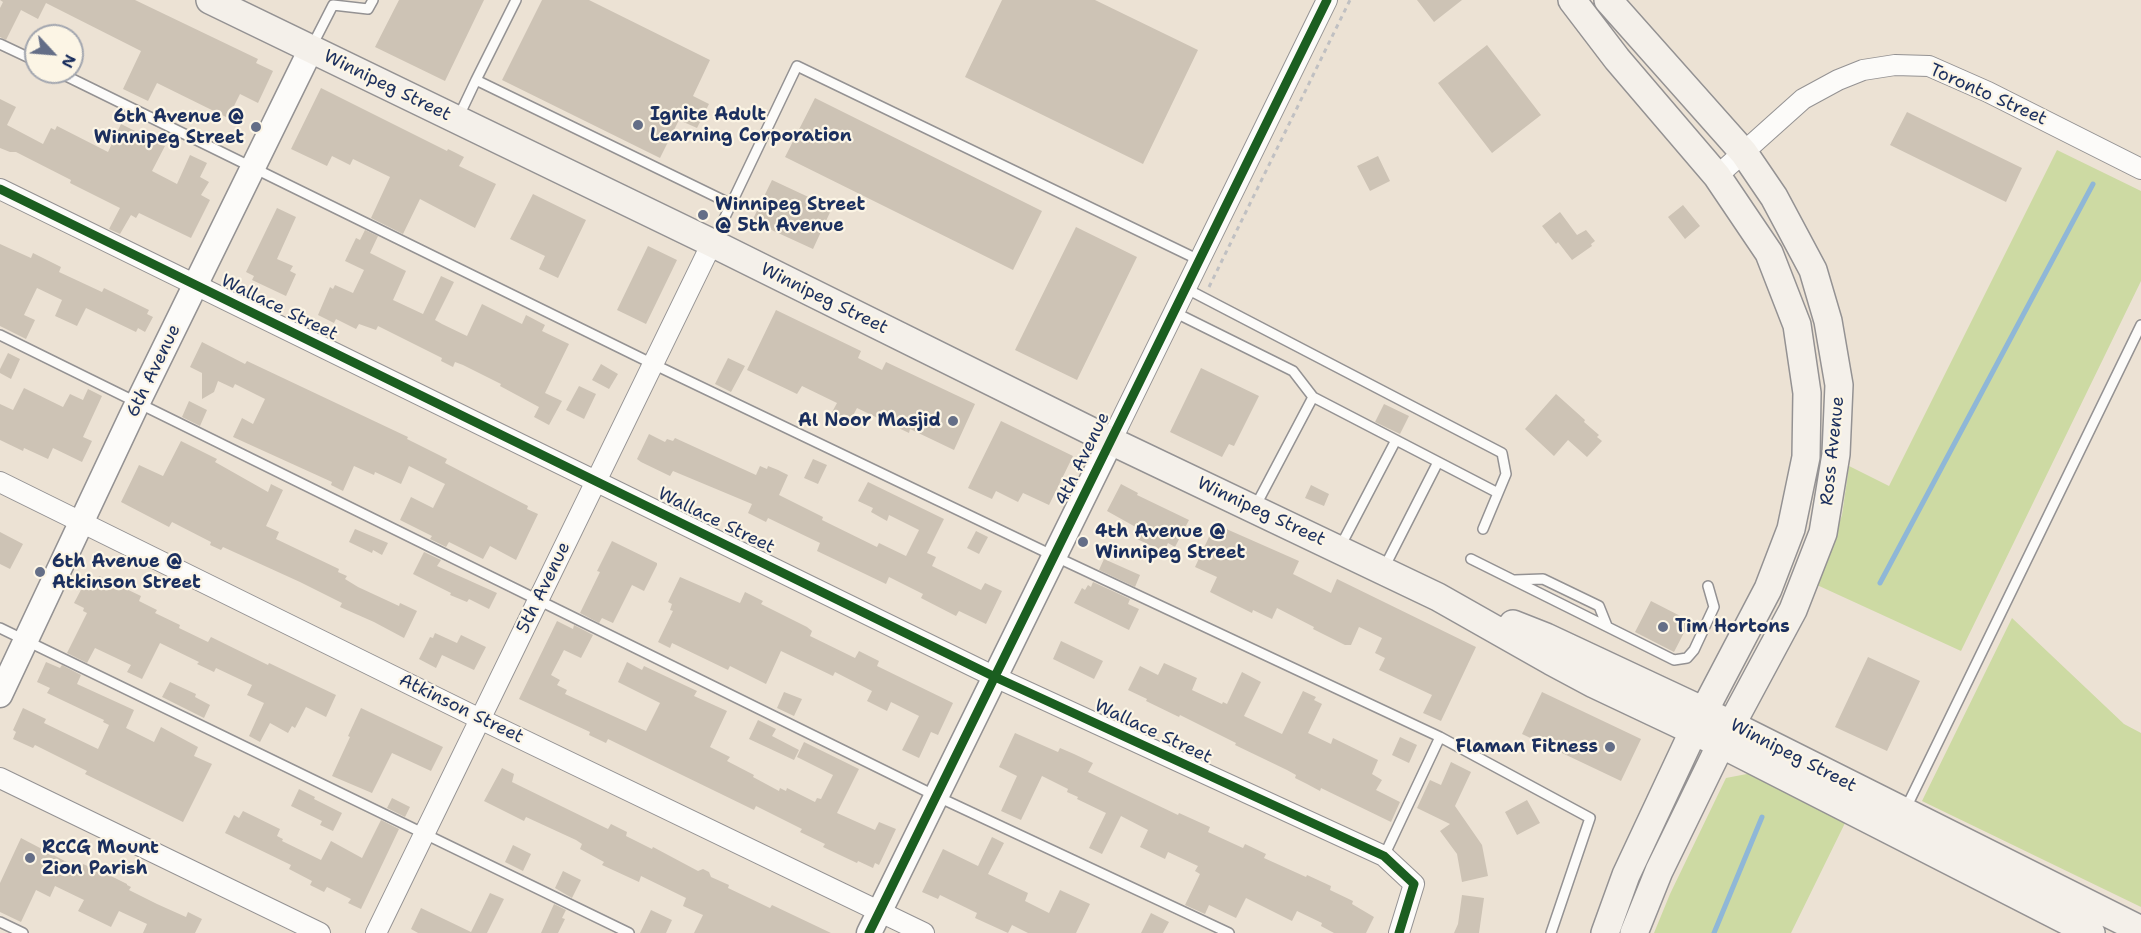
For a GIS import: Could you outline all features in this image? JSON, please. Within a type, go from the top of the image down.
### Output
[{"type":"main road","name":"Winnipeg Street","points":[[210,0],[712,243],[1111,441],[1438,597],[1551,661],[1698,721],[2091,933]]},
{"type":"main road","name":"Ross Avenue","points":[[1572,0],[1617,59],[1717,176],[1769,253],[1797,325],[1807,393],[1806,457],[1791,529],[1768,589],[1698,721],[1626,875],[1605,933]]},
{"type":"main road","name":"Ross Avenue","points":[[1608,0],[1744,153],[1774,196],[1813,270],[1828,321],[1839,385],[1836,454],[1823,533],[1793,610],[1726,735],[1659,871],[1634,933]]},
{"type":"main road","name":"Winnipeg Street","points":[[1726,735],[1904,812],[2141,930]]},
{"type":"street","name":"4th Avenue","points":[[875,922],[1327,0]]},
{"type":"street","name":"6th Avenue","points":[[0,695],[138,402],[311,49]]},
{"type":"street","name":"Toronto Street","points":[[1717,176],[1803,99],[1838,80],[1863,70],[1895,65],[1929,66],[1988,92],[2141,169]]},
{"type":"street","name":"Wallace Street","points":[[0,189],[995,677],[1384,856],[1414,884],[1399,933]]},
{"type":"street","name":"5th Avenue","points":[[376,933],[712,243]]},
{"type":"street","name":"Atkinson Street","points":[[0,482],[480,719],[875,922],[924,933]]},
{"type":"street","points":[[0,778],[320,933]]},
{"type":"lane","points":[[311,49],[335,3],[368,9],[373,0]]},
{"type":"lane","points":[[457,120],[516,0]]},
{"type":"lane","points":[[0,44],[24,56]]},
{"type":"lane","points":[[712,243],[797,66],[1199,260]]},
{"type":"lane","points":[[476,80],[731,204]]},
{"type":"lane","points":[[83,84],[652,364],[1440,738],[1590,818],[1551,933]]},
{"type":"lane","points":[[1185,288],[1502,453],[1506,474],[1483,529]]},
{"type":"lane","points":[[1174,312],[1293,371],[1313,397],[1498,493]]},
{"type":"lane","points":[[1904,812],[2141,325]]},
{"type":"lane","points":[[0,335],[936,796],[1229,933]]},
{"type":"lane","points":[[1254,509],[1313,397]]},
{"type":"lane","points":[[1339,549],[1396,440]]},
{"type":"lane","points":[[1382,570],[1438,462]]},
{"type":"lane","points":[[1471,559],[1674,660],[1687,658],[1694,650],[1714,607],[1708,586]]},
{"type":"lane","points":[[1513,580],[1543,579],[1599,606],[1607,626]]},
{"type":"lane","points":[[0,628],[629,933]]},
{"type":"lane","points":[[1384,856],[1440,738]]},
{"type":"lane","points":[[0,922],[23,933]]},
{"type":"path","points":[[1204,298],[1350,0]]},
{"type":"green space","points":[[2057,150],[2141,191],[2141,281],[1961,651],[1817,585],[1842,515],[1849,466],[1889,486]]},
{"type":"green space","points":[[2012,618],[2124,724],[2141,733],[2141,907],[1922,801]]},
{"type":"green space","points":[[1752,773],[1846,821],[1791,933],[1654,933],[1670,894],[1726,778]]},
{"type":"building","points":[[0,0],[135,0],[258,59],[256,63],[273,71],[258,103],[240,94],[228,118],[157,83],[148,101],[123,89],[141,51],[46,3],[38,19],[21,10],[6,40],[0,37],[0,8],[3,2]]},
{"type":"building","points":[[399,0],[484,0],[445,81],[375,47]]},
{"type":"building","points":[[542,0],[589,0],[710,60],[693,96],[709,104],[697,128],[679,120],[660,158],[502,80]]},
{"type":"building","points":[[1002,0],[1095,0],[1198,50],[1143,164],[965,77]]},
{"type":"building","points":[[1417,0],[1462,0],[1434,22]]},
{"type":"building","points":[[1487,45],[1541,115],[1492,153],[1438,83]]},
{"type":"building","points":[[321,88],[447,151],[448,149],[464,157],[459,166],[496,184],[475,228],[420,199],[403,234],[371,218],[390,177],[353,159],[350,165],[332,156],[327,166],[291,149]]},
{"type":"building","points":[[815,98],[1042,211],[1013,270],[785,157]]},
{"type":"building","points":[[0,99],[16,107],[7,125],[43,144],[51,128],[55,130],[57,126],[108,152],[121,124],[165,146],[152,171],[177,184],[190,155],[207,163],[200,177],[209,182],[201,195],[210,200],[191,238],[139,213],[136,218],[131,215],[120,234],[109,229],[120,208],[16,152],[0,148]]},
{"type":"building","points":[[1907,112],[2022,168],[2006,202],[1890,145]]},
{"type":"building","points":[[1378,156],[1390,181],[1370,191],[1357,166]]},
{"type":"building","points":[[772,180],[832,208],[813,249],[752,221]]},
{"type":"building","points":[[533,194],[586,220],[558,278],[539,269],[545,256],[510,239]]},
{"type":"building","points":[[1683,205],[1700,226],[1685,239],[1668,217]]},
{"type":"building","points":[[277,208],[296,217],[277,259],[293,266],[290,271],[296,274],[286,296],[252,280],[254,276],[246,272]]},
{"type":"building","points":[[1560,212],[1577,235],[1586,230],[1595,241],[1591,244],[1592,246],[1572,260],[1542,226]]},
{"type":"building","points":[[1076,227],[1137,257],[1077,380],[1015,350]]},
{"type":"building","points":[[365,230],[378,236],[370,253],[406,271],[393,300],[423,314],[441,276],[454,282],[435,320],[442,324],[467,336],[482,304],[522,324],[526,315],[545,325],[542,331],[569,344],[545,393],[562,401],[549,425],[534,417],[539,407],[463,365],[455,362],[453,367],[441,361],[442,358],[378,326],[376,330],[359,324],[356,329],[336,319],[334,323],[318,315],[330,287],[333,289],[335,285],[353,293],[364,270],[345,261],[356,238],[360,240]]},
{"type":"building","points":[[0,244],[31,258],[33,253],[61,267],[59,272],[102,292],[104,288],[149,310],[147,314],[153,317],[145,332],[138,328],[136,332],[86,308],[77,326],[55,316],[62,300],[37,288],[24,315],[35,320],[26,339],[0,326]]},
{"type":"building","points":[[648,246],[677,260],[646,324],[617,310]]},
{"type":"building","points":[[776,310],[861,351],[858,358],[882,370],[886,362],[975,404],[954,450],[910,429],[909,433],[857,408],[849,423],[831,414],[837,403],[802,386],[797,394],[747,370]]},
{"type":"building","points":[[202,342],[245,364],[247,361],[408,437],[407,439],[447,459],[445,463],[528,506],[527,509],[538,514],[516,560],[490,546],[483,559],[449,542],[446,547],[430,539],[432,536],[400,520],[411,497],[433,508],[445,484],[409,466],[401,484],[375,472],[374,475],[354,466],[343,491],[331,485],[332,482],[233,437],[242,418],[253,424],[265,399],[235,384],[233,388],[218,381],[214,392],[202,399],[202,373],[190,367]]},
{"type":"building","points":[[8,353],[20,359],[11,379],[0,373]]},
{"type":"building","points":[[728,358],[745,366],[731,392],[715,384]]},
{"type":"building","points":[[601,364],[618,374],[609,389],[592,380]]},
{"type":"building","points":[[1201,368],[1259,396],[1234,446],[1229,444],[1222,457],[1170,432]]},
{"type":"building","points":[[579,386],[596,394],[584,419],[566,410]]},
{"type":"building","points":[[24,388],[63,407],[70,394],[83,400],[88,389],[102,396],[83,437],[92,441],[82,462],[53,448],[48,459],[0,440],[0,404],[13,410]]},
{"type":"building","points":[[1556,394],[1585,420],[1584,422],[1599,435],[1597,437],[1602,441],[1587,457],[1568,440],[1554,456],[1525,429]]},
{"type":"building","points":[[189,401],[207,410],[200,426],[182,417]]},
{"type":"building","points":[[1384,404],[1409,416],[1400,434],[1375,422]]},
{"type":"building","points":[[1001,421],[1073,456],[1049,505],[1023,493],[1018,502],[996,491],[992,499],[968,488]]},
{"type":"building","points":[[649,434],[665,442],[667,439],[673,441],[675,438],[756,475],[760,466],[778,470],[788,475],[779,495],[823,517],[822,520],[877,547],[879,543],[906,556],[919,530],[889,515],[887,521],[871,512],[873,508],[858,501],[868,482],[944,519],[927,553],[936,557],[932,566],[981,590],[985,583],[1002,591],[986,624],[959,611],[956,616],[921,598],[923,594],[889,577],[886,584],[817,551],[820,543],[768,518],[766,522],[748,513],[752,504],[673,471],[670,476],[641,462],[637,459]]},
{"type":"building","points":[[181,441],[217,459],[215,462],[268,492],[271,484],[283,490],[266,526],[279,532],[276,539],[339,569],[338,572],[347,576],[345,579],[358,587],[399,606],[400,603],[417,611],[404,638],[340,607],[342,603],[300,582],[223,547],[221,550],[210,545],[211,542],[172,522],[169,527],[121,502],[139,465],[163,476]]},
{"type":"building","points":[[813,459],[827,465],[818,484],[804,478]]},
{"type":"building","points":[[1121,484],[1138,493],[1137,495],[1189,520],[1175,547],[1168,543],[1164,552],[1137,539],[1141,530],[1107,511]]},
{"type":"building","points":[[1311,485],[1329,494],[1324,506],[1305,498]]},
{"type":"building","points":[[1215,524],[1299,561],[1293,574],[1331,593],[1337,579],[1476,647],[1441,721],[1423,713],[1432,695],[1379,670],[1385,658],[1375,653],[1382,638],[1359,627],[1351,645],[1345,645],[1277,608],[1272,619],[1253,610],[1252,613],[1210,592],[1217,577],[1195,567]]},
{"type":"building","points":[[355,529],[388,543],[382,555],[373,550],[372,553],[349,542]]},
{"type":"building","points":[[976,531],[988,537],[979,554],[967,548]]},
{"type":"building","points":[[0,532],[23,544],[10,569],[0,564]]},
{"type":"building","points":[[612,541],[657,565],[644,591],[632,585],[613,623],[602,618],[599,623],[580,613]]},
{"type":"building","points":[[424,552],[441,560],[437,566],[497,593],[489,609],[469,599],[467,602],[450,595],[451,593],[413,574]]},
{"type":"building","points":[[1104,559],[1140,575],[1135,587],[1099,570]]},
{"type":"building","points":[[99,576],[141,596],[139,601],[157,610],[155,613],[180,625],[179,628],[208,642],[211,637],[336,695],[326,717],[306,707],[295,728],[292,726],[288,733],[270,723],[260,742],[249,736],[264,703],[247,695],[252,685],[216,668],[214,672],[160,643],[142,679],[127,672],[131,665],[95,648],[87,663],[67,653],[87,613],[83,611],[84,608],[74,603],[83,586],[93,591]]},
{"type":"building","points":[[680,577],[740,603],[745,592],[763,601],[761,604],[807,627],[812,631],[810,636],[855,658],[859,651],[879,661],[877,666],[953,703],[938,735],[931,732],[919,758],[902,750],[919,716],[891,702],[887,711],[867,701],[872,691],[835,672],[833,676],[781,651],[766,684],[730,666],[728,670],[672,643],[670,648],[658,642],[673,611],[670,610],[672,604],[668,602]]},
{"type":"building","points":[[1093,582],[1130,599],[1128,604],[1139,609],[1129,630],[1074,603],[1082,588],[1085,590],[1088,585],[1091,587]]},
{"type":"building","name":"Tim Hortons","points":[[1651,601],[1690,621],[1674,652],[1635,632]]},
{"type":"building","points":[[557,621],[573,629],[574,625],[593,635],[581,658],[564,650],[551,675],[560,680],[557,685],[567,690],[565,694],[646,731],[660,703],[618,682],[627,662],[642,670],[644,666],[697,691],[694,696],[727,711],[710,747],[730,757],[727,761],[779,791],[780,788],[786,791],[787,788],[815,802],[817,798],[821,799],[833,775],[797,757],[804,742],[859,769],[837,813],[875,830],[879,822],[896,829],[879,865],[875,863],[873,868],[858,861],[857,863],[823,847],[825,844],[800,832],[802,829],[756,806],[754,810],[608,739],[606,743],[589,735],[590,732],[519,699]]},
{"type":"building","points":[[435,633],[457,643],[461,635],[486,647],[474,670],[442,655],[436,668],[419,659],[430,637],[433,638]]},
{"type":"building","points":[[1061,641],[1103,661],[1094,679],[1053,659]]},
{"type":"building","points":[[1868,657],[1920,681],[1887,751],[1835,727]]},
{"type":"building","points":[[46,662],[60,668],[62,665],[81,675],[77,684],[134,710],[126,728],[154,742],[161,727],[198,747],[194,756],[212,764],[183,822],[85,774],[87,771],[35,745],[33,748],[13,739],[16,732],[13,730],[23,708],[46,719],[44,723],[98,749],[109,725],[103,722],[104,720],[47,693],[50,688],[37,682]]},
{"type":"building","points":[[1164,663],[1197,678],[1192,690],[1222,704],[1223,702],[1227,704],[1242,672],[1261,682],[1244,716],[1282,734],[1303,691],[1316,697],[1314,700],[1322,704],[1308,733],[1331,744],[1333,738],[1378,760],[1372,774],[1382,780],[1376,790],[1400,802],[1391,822],[1321,788],[1320,791],[1295,778],[1296,775],[1287,770],[1235,745],[1236,743],[1146,701],[1147,699],[1128,690],[1140,666],[1158,675]]},
{"type":"building","points":[[170,682],[196,694],[195,697],[210,705],[204,718],[162,697]]},
{"type":"building","points":[[784,692],[802,699],[794,716],[777,708]]},
{"type":"building","points":[[1542,692],[1641,739],[1621,781],[1522,734]]},
{"type":"building","points":[[361,708],[443,747],[431,771],[392,753],[372,793],[332,776]]},
{"type":"building","points":[[758,720],[776,729],[772,736],[799,750],[794,760],[749,739]]},
{"type":"building","points":[[1015,733],[1058,752],[1060,748],[1093,763],[1088,772],[1178,815],[1179,813],[1210,827],[1208,832],[1243,848],[1245,844],[1266,854],[1264,858],[1331,886],[1330,890],[1353,901],[1352,904],[1374,917],[1366,933],[1334,933],[1321,926],[1322,923],[1297,911],[1292,921],[1246,898],[1236,918],[1209,905],[1205,914],[1185,905],[1200,874],[1195,871],[1198,866],[1168,852],[1165,859],[1140,847],[1148,830],[1121,816],[1102,854],[1089,848],[1106,813],[1077,799],[1078,797],[1067,792],[1068,789],[1042,776],[1021,820],[1001,811],[1017,776],[999,767]]},
{"type":"building","points":[[1400,737],[1417,745],[1409,763],[1392,755]]},
{"type":"building","points":[[1451,762],[1471,772],[1455,806],[1482,845],[1488,876],[1462,882],[1457,854],[1440,831],[1450,824],[1417,808],[1430,780],[1441,785]]},
{"type":"building","points":[[502,768],[514,774],[512,782],[608,829],[611,824],[627,832],[626,836],[652,849],[653,847],[698,871],[703,869],[709,872],[711,877],[729,885],[728,888],[770,908],[772,905],[831,933],[694,933],[703,915],[683,906],[686,898],[641,876],[639,882],[602,865],[604,862],[580,849],[582,844],[576,840],[526,817],[524,821],[484,801]]},
{"type":"building","points":[[299,789],[342,813],[333,831],[320,825],[322,821],[291,806]]},
{"type":"building","points":[[392,798],[410,807],[405,817],[387,808]]},
{"type":"building","points":[[1527,800],[1540,823],[1517,835],[1505,812]]},
{"type":"building","points":[[243,811],[280,829],[277,836],[283,839],[282,841],[321,860],[331,841],[362,858],[381,820],[399,829],[361,909],[348,903],[351,899],[327,887],[324,892],[310,885],[312,881],[289,869],[291,865],[225,833],[234,815],[239,818]]},
{"type":"building","points":[[992,837],[1004,843],[988,874],[1028,893],[1025,901],[1049,913],[1060,890],[1090,904],[1076,933],[1028,933],[1012,925],[1008,933],[975,918],[977,913],[940,895],[938,899],[922,892],[943,849],[978,866]]},
{"type":"building","points":[[21,838],[80,869],[83,864],[115,878],[131,887],[129,890],[186,917],[188,912],[202,919],[195,933],[143,933],[147,924],[119,911],[111,927],[78,911],[84,900],[55,886],[50,897],[36,890],[21,922],[0,912],[0,883]]},
{"type":"building","points":[[513,845],[531,854],[523,871],[505,862]]},
{"type":"building","points":[[563,871],[581,880],[572,898],[555,888]]},
{"type":"building","points":[[490,893],[504,899],[487,933],[418,933],[411,929],[421,908],[471,932]]},
{"type":"building","points":[[1462,895],[1484,898],[1479,933],[1454,933],[1458,924]]},
{"type":"building","points":[[554,904],[566,910],[562,918],[565,919],[558,933],[541,933]]},
{"type":"building","points":[[651,910],[672,920],[666,933],[640,933]]},
{"type":"building","points":[[1151,913],[1169,922],[1163,933],[1141,933]]},
{"type":"waterway","points":[[1880,583],[2093,184]]},
{"type":"waterway","points":[[1714,933],[1762,817]]},
{"type":"cycle path","points":[[869,933],[1327,0]]},
{"type":"cycle path","points":[[0,189],[995,677],[1384,856],[1414,884],[1399,933]]},
{"type":"place","name":"Ignite Adult Learning Corporation","points":[[638,125]]},
{"type":"place","name":"6th Avenue @ Winnipeg Street","points":[[256,127]]},
{"type":"place","name":"Winnipeg Street @ 5th Avenue","points":[[703,215]]},
{"type":"place","name":"Al Noor Masjid","points":[[953,421]]},
{"type":"place","name":"4th Avenue @ Winnipeg Street","points":[[1083,542]]},
{"type":"place","name":"6th Avenue @ Atkinson Street","points":[[40,572]]},
{"type":"place","name":"Tim Hortons","points":[[1663,627]]},
{"type":"place","name":"Flaman Fitness","points":[[1610,747]]},
{"type":"place","name":"RCCG Mount Zion Parish","points":[[30,858]]}]
